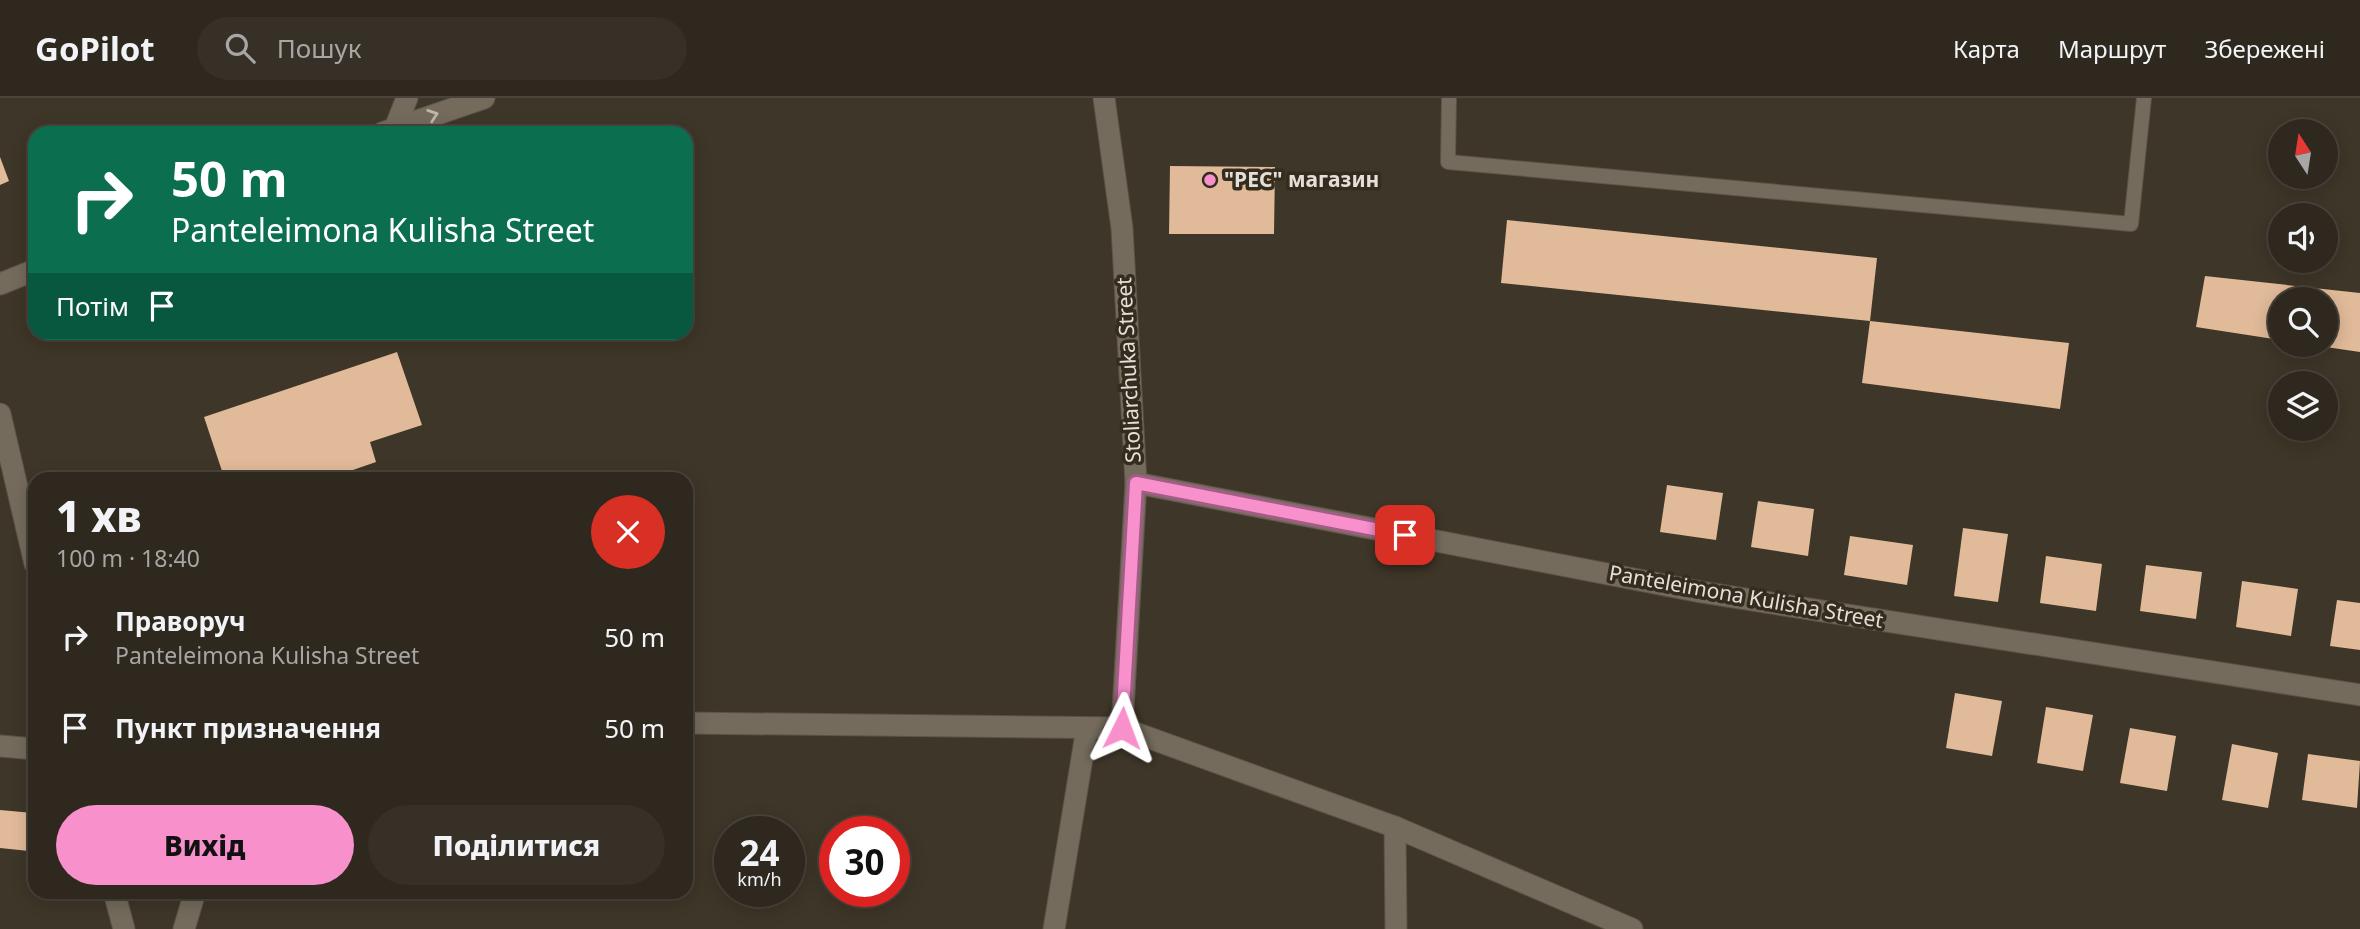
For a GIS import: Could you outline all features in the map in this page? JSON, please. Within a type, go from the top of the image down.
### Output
[{"type":"street","points":[[392,126],[407,98]]},
{"type":"street","points":[[403,126],[484,98]]},
{"type":"street","name":"Stoliarchuka Street","points":[[1104,98],[1122,228],[1136,483],[1122,728]]},
{"type":"street","points":[[0,284],[28,273]]},
{"type":"street","points":[[0,414],[28,534]]},
{"type":"street","name":"Panteleimona Kulisha Street","points":[[1136,483],[1701,592],[2360,695]]},
{"type":"street","points":[[693,723],[1122,728],[1395,827],[1632,929]]},
{"type":"street","points":[[1054,929],[1087,728]]},
{"type":"street","points":[[0,746],[28,748]]},
{"type":"street","points":[[1395,827],[1396,929]]},
{"type":"street","points":[[116,899],[124,929]]},
{"type":"street","points":[[184,929],[193,899]]},
{"type":"lane","points":[[1449,98],[1448,162],[2131,224],[2144,98]]},
{"type":"building","points":[[0,157],[9,181],[0,185]]},
{"type":"building","points":[[1170,166],[1275,167],[1274,234],[1169,234]]},
{"type":"building","points":[[1507,220],[1877,258],[1870,321],[1501,283]]},
{"type":"building","points":[[2205,276],[2305,287],[2268,287],[2268,338],[2196,327]]},
{"type":"building","points":[[2338,291],[2360,293],[2360,352],[2338,349]]},
{"type":"building","points":[[1870,321],[2069,343],[2060,409],[1862,383]]},
{"type":"building","points":[[397,352],[422,425],[370,442],[376,462],[347,472],[222,472],[204,417]]},
{"type":"building","points":[[1667,485],[1723,493],[1716,540],[1660,532]]},
{"type":"building","points":[[1758,501],[1814,509],[1808,556],[1751,547]]},
{"type":"building","points":[[1963,528],[2008,534],[1998,602],[1954,596]]},
{"type":"building","points":[[1850,536],[1913,545],[1907,585],[1844,575]]},
{"type":"building","points":[[2046,556],[2102,564],[2096,611],[2040,603]]},
{"type":"building","points":[[2146,565],[2202,572],[2196,619],[2140,611]]},
{"type":"building","points":[[2242,581],[2298,589],[2291,636],[2236,627]]},
{"type":"building","points":[[2337,600],[2360,603],[2360,650],[2330,646]]},
{"type":"building","points":[[1955,693],[2002,701],[1992,756],[1946,748]]},
{"type":"building","points":[[2046,707],[2093,715],[2083,771],[2037,763]]},
{"type":"building","points":[[2130,728],[2176,736],[2167,791],[2120,783]]},
{"type":"building","points":[[2232,744],[2278,753],[2268,808],[2222,800]]},
{"type":"building","points":[[2308,754],[2360,761],[2357,808],[2302,800]]},
{"type":"building","points":[[0,810],[28,813],[28,851],[0,848]]},
{"type":"place","name":"\"РЕС\" магазин","points":[[1210,180]]},
{"type":"route","points":[[1122,728],[1136,483],[1405,535]]}]
